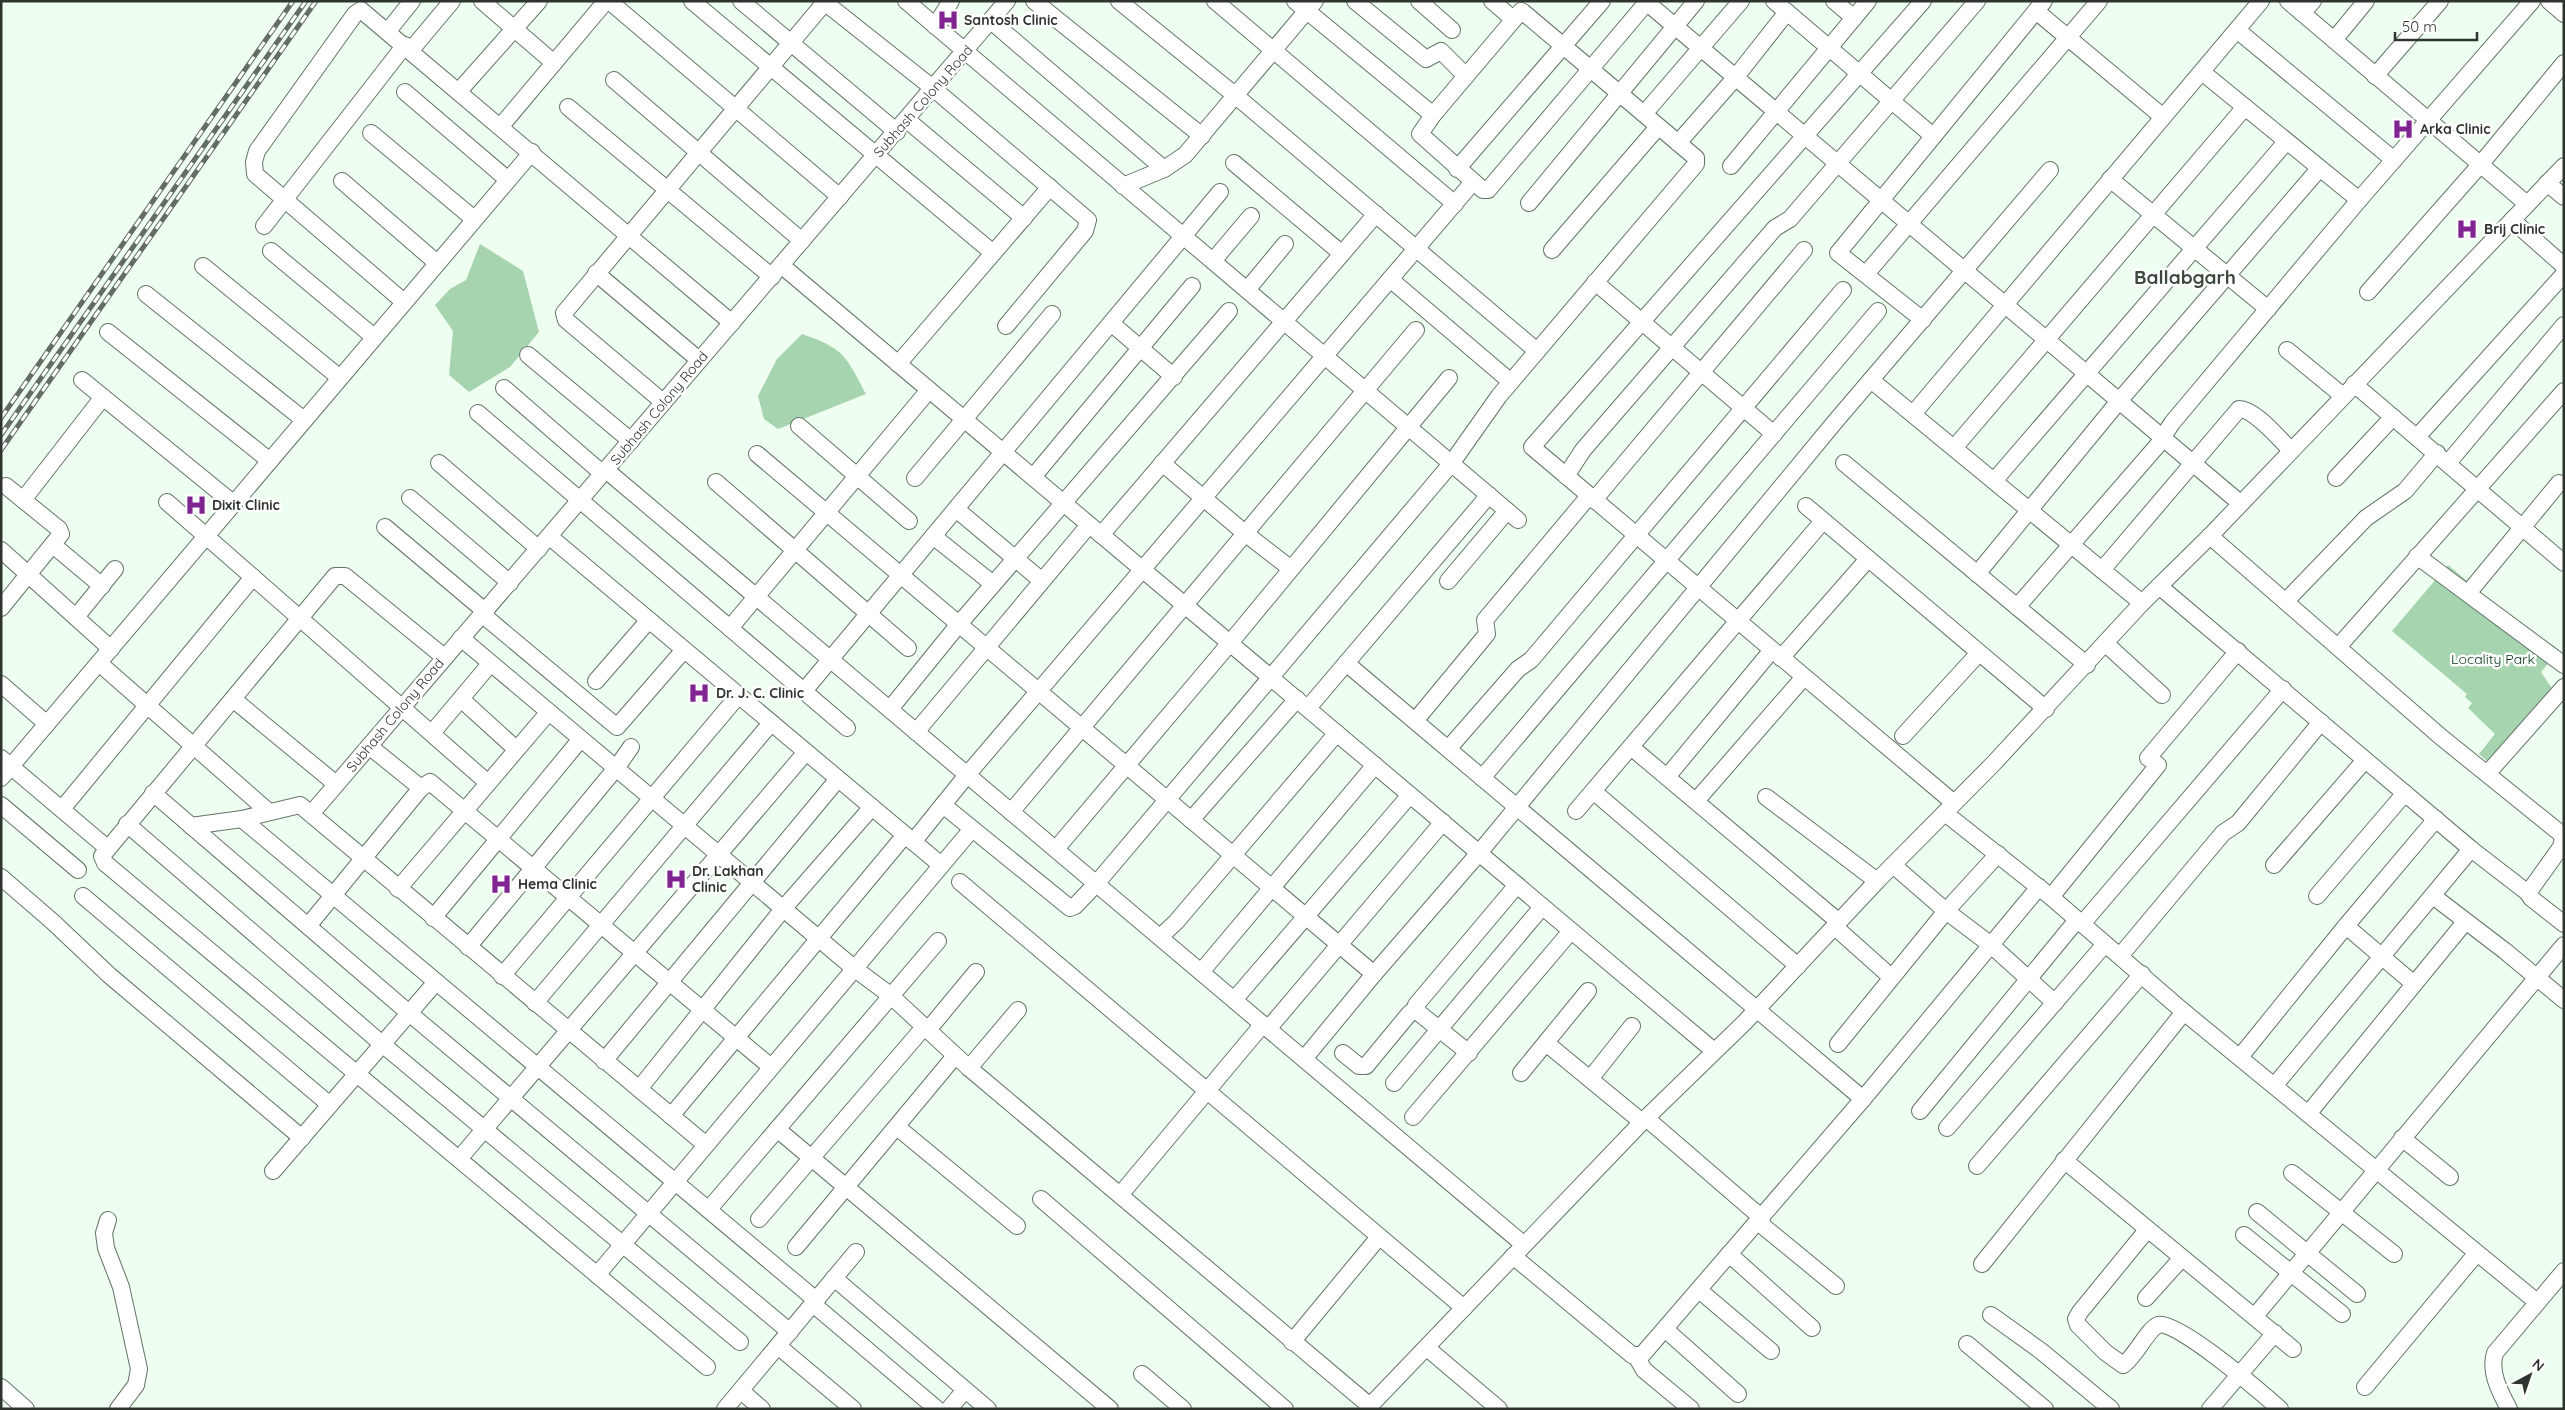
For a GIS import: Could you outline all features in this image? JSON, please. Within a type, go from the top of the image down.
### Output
[{"type":"street","points":[[388,31],[412,1]]},
{"type":"street","points":[[264,226],[408,48],[452,1]]},
{"type":"street","points":[[482,1],[554,63]]},
{"type":"street","points":[[459,92],[539,1]]},
{"type":"street","points":[[501,126],[607,1],[840,197]]},
{"type":"street","points":[[692,1],[994,253]]},
{"type":"street","points":[[741,1],[790,42],[1024,218]]},
{"type":"street","points":[[906,1],[1513,516],[1448,581]]},
{"type":"street","points":[[936,26],[951,1]]},
{"type":"street","name":"Subhash Colony Road","points":[[311,814],[444,657],[484,614],[699,360],[966,52],[1007,1]]},
{"type":"street","points":[[1034,1],[1202,136]]},
{"type":"street","points":[[1119,1],[1236,96],[1537,351]]},
{"type":"street","points":[[1215,1],[1455,204]]},
{"type":"street","points":[[1354,1],[1426,60],[1441,50],[1466,76]]},
{"type":"street","points":[[1419,1],[1452,30]]},
{"type":"street","points":[[1492,1],[1513,19]]},
{"type":"street","points":[[1457,169],[1602,1]]},
{"type":"street","points":[[1529,203],[1696,1]]},
{"type":"street","points":[[1644,114],[1742,1]]},
{"type":"street","points":[[1774,1],[1933,136]]},
{"type":"street","points":[[1834,1],[1854,18]]},
{"type":"street","points":[[1730,166],[1868,1]]},
{"type":"street","points":[[1923,1],[1532,448],[1804,677],[1998,854],[2142,974],[2184,1012],[2275,1085],[2476,1254],[2537,1302]]},
{"type":"street","points":[[1566,476],[1583,450],[1670,348],[1775,228],[1790,218],[1977,1]]},
{"type":"street","points":[[1866,274],[2099,1]]},
{"type":"street","points":[[1913,414],[2261,1]]},
{"type":"street","points":[[2288,1],[2307,7],[2334,40],[2527,204]]},
{"type":"street","points":[[2334,40],[2366,1]]},
{"type":"street","points":[[2375,76],[2440,1]]},
{"type":"street","points":[[2017,607],[2163,438],[2172,423],[2359,200],[2430,122],[2532,1]]},
{"type":"street","points":[[2549,1],[2564,14]]},
{"type":"street","points":[[663,402],[564,317],[565,310],[824,2],[934,89],[1088,220],[1088,226],[1006,326]]},
{"type":"street","points":[[943,805],[1070,908],[1075,906],[1096,884],[1451,464],[1511,382],[1696,164],[1696,158],[1678,144],[1644,114],[1590,69],[1524,12],[1518,13],[1420,134],[1457,169],[1483,190],[1488,190],[1590,69],[1646,2],[2240,504]]},
{"type":"street","points":[[1123,186],[1164,168],[1186,155],[1274,51],[1306,4],[1434,115]]},
{"type":"street","points":[[404,302],[284,201],[255,174],[254,162],[257,151],[362,6],[364,11],[732,323]]},
{"type":"street","points":[[1923,320],[1838,253],[2040,6],[2068,36],[2163,117]]},
{"type":"street","points":[[1678,144],[1735,78],[1787,12]]},
{"type":"street","points":[[992,21],[1164,168]]},
{"type":"street","points":[[2237,30],[2394,160]]},
{"type":"street","points":[[2368,292],[2480,165],[2564,63]]},
{"type":"street","points":[[2202,72],[2359,200]]},
{"type":"street","points":[[614,80],[802,241]]},
{"type":"street","points":[[405,92],[508,180]]},
{"type":"street","points":[[568,107],[666,189],[898,364],[1714,1051]]},
{"type":"street","points":[[1954,448],[2245,107]]},
{"type":"street","points":[[1552,250],[1658,127]]},
{"type":"street","points":[[371,133],[474,219]]},
{"type":"street","points":[[1994,481],[2286,142]]},
{"type":"street","points":[[106,848],[62,809],[5,767],[47,724],[532,152]]},
{"type":"street","points":[[1234,163],[1341,253]]},
{"type":"street","points":[[461,638],[580,740],[617,767],[855,969],[890,995],[969,1068],[1368,1407],[1644,1120],[1757,1010],[1877,880],[2046,709],[2142,603],[2210,536],[2564,166]]},
{"type":"street","points":[[1977,574],[2119,401],[2319,169]]},
{"type":"street","points":[[1304,1059],[1517,807],[1871,380],[2050,170]]},
{"type":"street","points":[[2110,179],[2268,309]]},
{"type":"street","points":[[342,181],[437,263]]},
{"type":"street","points":[[671,1116],[819,939],[909,838],[943,805],[967,774],[1040,692],[1473,182]]},
{"type":"street","points":[[2547,183],[2564,196]]},
{"type":"street","points":[[898,364],[1050,188]]},
{"type":"street","points":[[804,691],[1220,192]]},
{"type":"street","points":[[916,732],[1042,581],[1162,463],[1376,214]]},
{"type":"street","points":[[1213,262],[1251,216]]},
{"type":"street","points":[[2512,220],[2564,266]]},
{"type":"street","points":[[1247,290],[1284,244]]},
{"type":"street","points":[[1415,721],[1487,634],[1485,620],[1700,373],[1804,250]]},
{"type":"street","points":[[270,251],[374,337]]},
{"type":"street","points":[[203,266],[340,378]]},
{"type":"street","points":[[596,273],[699,360]]},
{"type":"street","points":[[2417,437],[2564,274]]},
{"type":"street","points":[[1390,279],[1511,382]]},
{"type":"street","points":[[1595,282],[1670,348],[1774,434]]},
{"type":"street","points":[[1033,477],[1192,286]]},
{"type":"street","points":[[1448,749],[1518,669],[1531,660],[1843,290]]},
{"type":"street","points":[[146,294],[304,420]]},
{"type":"street","points":[[890,709],[993,584],[1174,377],[1229,311]]},
{"type":"street","points":[[1482,778],[1878,311]]},
{"type":"street","points":[[916,478],[1052,314]]},
{"type":"street","points":[[1111,323],[1174,377]]},
{"type":"street","points":[[2286,601],[2366,518],[2405,491],[2443,458],[2564,325]]},
{"type":"street","points":[[1011,812],[1083,729],[1416,330]]},
{"type":"street","points":[[108,332],[270,461]]},
{"type":"street","points":[[2287,350],[2343,396]]},
{"type":"street","points":[[528,355],[631,441]]},
{"type":"street","points":[[1056,849],[1230,643],[1290,568],[1449,378]]},
{"type":"street","points":[[82,380],[234,504]]},
{"type":"street","points":[[1871,380],[2142,603]]},
{"type":"street","points":[[2354,384],[2443,458],[2564,564]]},
{"type":"street","points":[[504,388],[756,596],[1266,1026],[1636,1356],[1644,1370],[1690,1409]]},
{"type":"street","points":[[730,628],[928,390]]},
{"type":"street","points":[[2338,647],[2564,391]]},
{"type":"street","points":[[23,500],[103,397]]},
{"type":"street","points":[[2102,570],[2239,409],[2249,411],[2291,450]]},
{"type":"street","points":[[478,413],[847,728]]},
{"type":"street","points":[[2336,478],[2393,417]]},
{"type":"street","points":[[799,426],[909,520]]},
{"type":"street","points":[[757,454],[1374,974]]},
{"type":"street","points":[[439,463],[649,620],[941,865]]},
{"type":"street","points":[[1162,463],[1246,534],[1290,568]]},
{"type":"street","points":[[1844,463],[2087,665]]},
{"type":"street","points":[[716,482],[908,648]]},
{"type":"street","points":[[2469,592],[2559,483]]},
{"type":"street","points":[[1,608],[61,534],[61,531],[6,486]]},
{"type":"street","points":[[1191,820],[1302,704],[1346,663],[1489,495]]},
{"type":"street","points":[[410,498],[510,583]]},
{"type":"street","points":[[168,502],[403,706],[488,783]]},
{"type":"street","points":[[1806,506],[2046,709]]},
{"type":"street","points":[[956,509],[1042,581]]},
{"type":"street","points":[[1576,811],[1824,521]]},
{"type":"street","points":[[385,527],[484,614],[617,726],[684,650]]},
{"type":"street","points":[[933,536],[993,584]]},
{"type":"street","points":[[2210,536],[2441,737],[2562,836],[2560,846],[2528,893]]},
{"type":"street","points":[[52,545],[102,586]]},
{"type":"street","points":[[1,550],[111,649]]},
{"type":"street","points":[[2417,556],[2469,592],[2564,665]]},
{"type":"street","points":[[1667,777],[1776,654],[1868,559]]},
{"type":"street","points":[[76,617],[115,569]]},
{"type":"street","points":[[444,657],[342,574],[335,576],[195,746],[106,848],[102,856],[105,863],[707,1367]]},
{"type":"street","points":[[62,809],[149,706],[253,577]]},
{"type":"street","points":[[2160,586],[2365,760],[2528,893],[2530,898],[2564,924]]},
{"type":"street","points":[[596,682],[649,620]]},
{"type":"street","points":[[2106,644],[2162,695]]},
{"type":"street","points":[[1636,1356],[1642,1355],[1666,1330],[1729,1254],[1864,1100],[1991,946],[2045,892],[2158,765],[2148,758],[2238,652]]},
{"type":"street","points":[[1904,736],[1979,653]]},
{"type":"street","points":[[99,663],[269,812]]},
{"type":"street","points":[[1346,663],[1864,1100]]},
{"type":"street","points":[[432,733],[490,664]]},
{"type":"street","points":[[1696,801],[1804,677]]},
{"type":"street","points":[[1,684],[47,724]]},
{"type":"street","points":[[2487,774],[2564,687]]},
{"type":"street","points":[[1920,1111],[2027,979],[2080,922],[2283,689]]},
{"type":"street","points":[[502,976],[738,696]]},
{"type":"street","points":[[233,699],[336,784]]},
{"type":"street","points":[[461,699],[516,749]]},
{"type":"street","points":[[398,889],[548,713]]},
{"type":"street","points":[[2120,956],[2223,833],[2238,823],[2321,722]]},
{"type":"street","points":[[535,1003],[770,723]]},
{"type":"street","points":[[1160,937],[1176,922],[1337,733]]},
{"type":"street","points":[[433,918],[580,740]]},
{"type":"street","points":[[369,746],[421,788]]},
{"type":"street","points":[[468,947],[617,767],[631,747]]},
{"type":"street","points":[[1631,747],[1837,924],[1891,978]]},
{"type":"street","points":[[459,1159],[806,752]]},
{"type":"street","points":[[2274,865],[2365,760]]},
{"type":"street","points":[[1201,972],[1375,765]]},
{"type":"street","points":[[604,1061],[838,779]]},
{"type":"street","points":[[308,926],[364,860],[421,788],[430,782],[771,1067]]},
{"type":"street","points":[[1593,791],[1798,966]]},
{"type":"street","points":[[2317,896],[2405,793]]},
{"type":"street","points":[[153,794],[409,1013],[790,1332]]},
{"type":"street","points":[[1234,1000],[1410,795]]},
{"type":"street","points":[[1766,797],[1877,880]]},
{"type":"street","points":[[190,826],[242,819],[296,804],[300,805],[706,1145]]},
{"type":"street","points":[[1,805],[78,870]]},
{"type":"street","points":[[639,1089],[784,909],[872,807]]},
{"type":"street","points":[[242,819],[436,982],[539,1065],[709,1209],[937,1409]]},
{"type":"street","points":[[2240,1057],[2436,819]]},
{"type":"street","points":[[1120,1195],[1443,822]]},
{"type":"street","points":[[127,824],[382,1044],[740,1342]]},
{"type":"street","points":[[597,1275],[972,829]]},
{"type":"street","points":[[2275,1085],[2472,849]]},
{"type":"street","points":[[1838,1044],[1946,911],[1998,854]]},
{"type":"street","points":[[1893,865],[1946,911],[1991,946],[2055,1003]]},
{"type":"street","points":[[1,877],[53,922],[109,975],[302,1138]]},
{"type":"street","points":[[960,882],[1464,1308]]},
{"type":"street","points":[[1342,1054],[1359,1066],[1366,1066],[1517,885]]},
{"type":"street","points":[[83,896],[330,1105]]},
{"type":"street","points":[[2433,896],[2465,922],[2501,947],[2564,1000]]},
{"type":"street","points":[[1394,1083],[1542,907]]},
{"type":"street","points":[[2308,1114],[2465,922]]},
{"type":"street","points":[[2346,926],[2414,984]]},
{"type":"street","points":[[1413,1117],[1571,931]]},
{"type":"street","points":[[709,1209],[938,941]]},
{"type":"street","points":[[1947,1128],[2105,944]]},
{"type":"street","points":[[2255,1316],[2309,1253],[2375,1170],[2535,977],[2564,945]]},
{"type":"street","points":[[759,1219],[811,1157],[976,972]]},
{"type":"street","points":[[1977,1166],[2142,974]]},
{"type":"street","points":[[274,1172],[436,982]]},
{"type":"street","points":[[1520,1073],[1588,991]]},
{"type":"street","points":[[1416,1008],[1469,1053]]},
{"type":"street","points":[[969,1068],[1018,1010]]},
{"type":"street","points":[[1982,1264],[2184,1012]]},
{"type":"street","points":[[1590,1079],[1632,1026]]},
{"type":"street","points":[[1546,1043],[1644,1120],[1836,1286]]},
{"type":"street","points":[[796,1247],[956,1056]]},
{"type":"street","points":[[897,1127],[1017,1226]]},
{"type":"street","points":[[777,1128],[1110,1409]]},
{"type":"street","points":[[2402,1138],[2450,1177]]},
{"type":"street","points":[[2064,1160],[2181,1259],[2255,1316],[2293,1349]]},
{"type":"street","points":[[2292,1173],[2394,1254]]},
{"type":"street","points":[[1040,1199],[1285,1409]]},
{"type":"street","points":[[2257,1212],[2357,1294]]},
{"type":"street","points":[[108,1220],[104,1233],[106,1248],[121,1287],[139,1369],[136,1385],[118,1409]]},
{"type":"street","points":[[2147,1230],[2080,1312],[2076,1319],[2078,1325],[2105,1352],[2123,1365],[2156,1327],[2166,1325],[2208,1350],[2239,1375],[2270,1406]]},
{"type":"street","points":[[2244,1235],[2342,1314]]},
{"type":"street","points":[[1292,1342],[1379,1237]]},
{"type":"street","points":[[725,1409],[856,1252]]},
{"type":"street","points":[[1729,1254],[1812,1328]]},
{"type":"street","points":[[2365,1387],[2476,1254]]},
{"type":"street","points":[[2146,1298],[2181,1259]]},
{"type":"street","points":[[2509,1409],[2494,1373],[2493,1360],[2500,1346],[2564,1271]]},
{"type":"street","points":[[834,1278],[988,1409]]},
{"type":"street","points":[[1699,1290],[1771,1351]]},
{"type":"street","points":[[1992,1315],[2042,1351],[2111,1409]]},
{"type":"street","points":[[1666,1330],[1738,1394]]},
{"type":"street","points":[[2210,1409],[2275,1333]]},
{"type":"street","points":[[1967,1344],[2045,1409]]},
{"type":"street","points":[[778,1346],[853,1409]]},
{"type":"street","points":[[1426,1348],[1498,1409]]},
{"type":"street","points":[[1142,1374],[1183,1409]]},
{"type":"street","points":[[1,1387],[26,1409]]},
{"type":"street","points":[[741,1390],[762,1409]]},
{"type":"street","points":[[949,1409],[965,1390]]},
{"type":"green space","points":[[480,244],[523,271],[539,332],[510,367],[469,392],[449,375],[453,331],[435,305],[450,289],[466,280]]},
{"type":"green space","points":[[802,334],[827,344],[843,355],[866,394],[778,429],[764,419],[758,396],[777,359]]},
{"type":"green space","name":"Locality Park","points":[[2448,565],[2555,655],[2541,672],[2555,693],[2493,766],[2479,754],[2495,734],[2468,708],[2472,703],[2465,697],[2467,694],[2392,631]]},
{"type":"railway","points":[[1,418],[293,1]]},
{"type":"railway","points":[[1,435],[306,1]]},
{"type":"railway","points":[[1,450],[316,1]]},
{"type":"place","name":"Santosh Clinic","points":[[948,20]]},
{"type":"place","name":"Arka Clinic","points":[[2403,129]]},
{"type":"place","name":"Brij Clinic","points":[[2467,229]]},
{"type":"place","name":"Dixit Clinic","points":[[196,505]]},
{"type":"place","name":"Dr. J. C. Clinic","points":[[699,693]]},
{"type":"place","name":"Dr. Lakhan Clinic","points":[[676,879]]},
{"type":"place","name":"Hema Clinic","points":[[501,884]]},
{"type":"district","name":"Ballabgarh","points":[[2185,277]]}]
